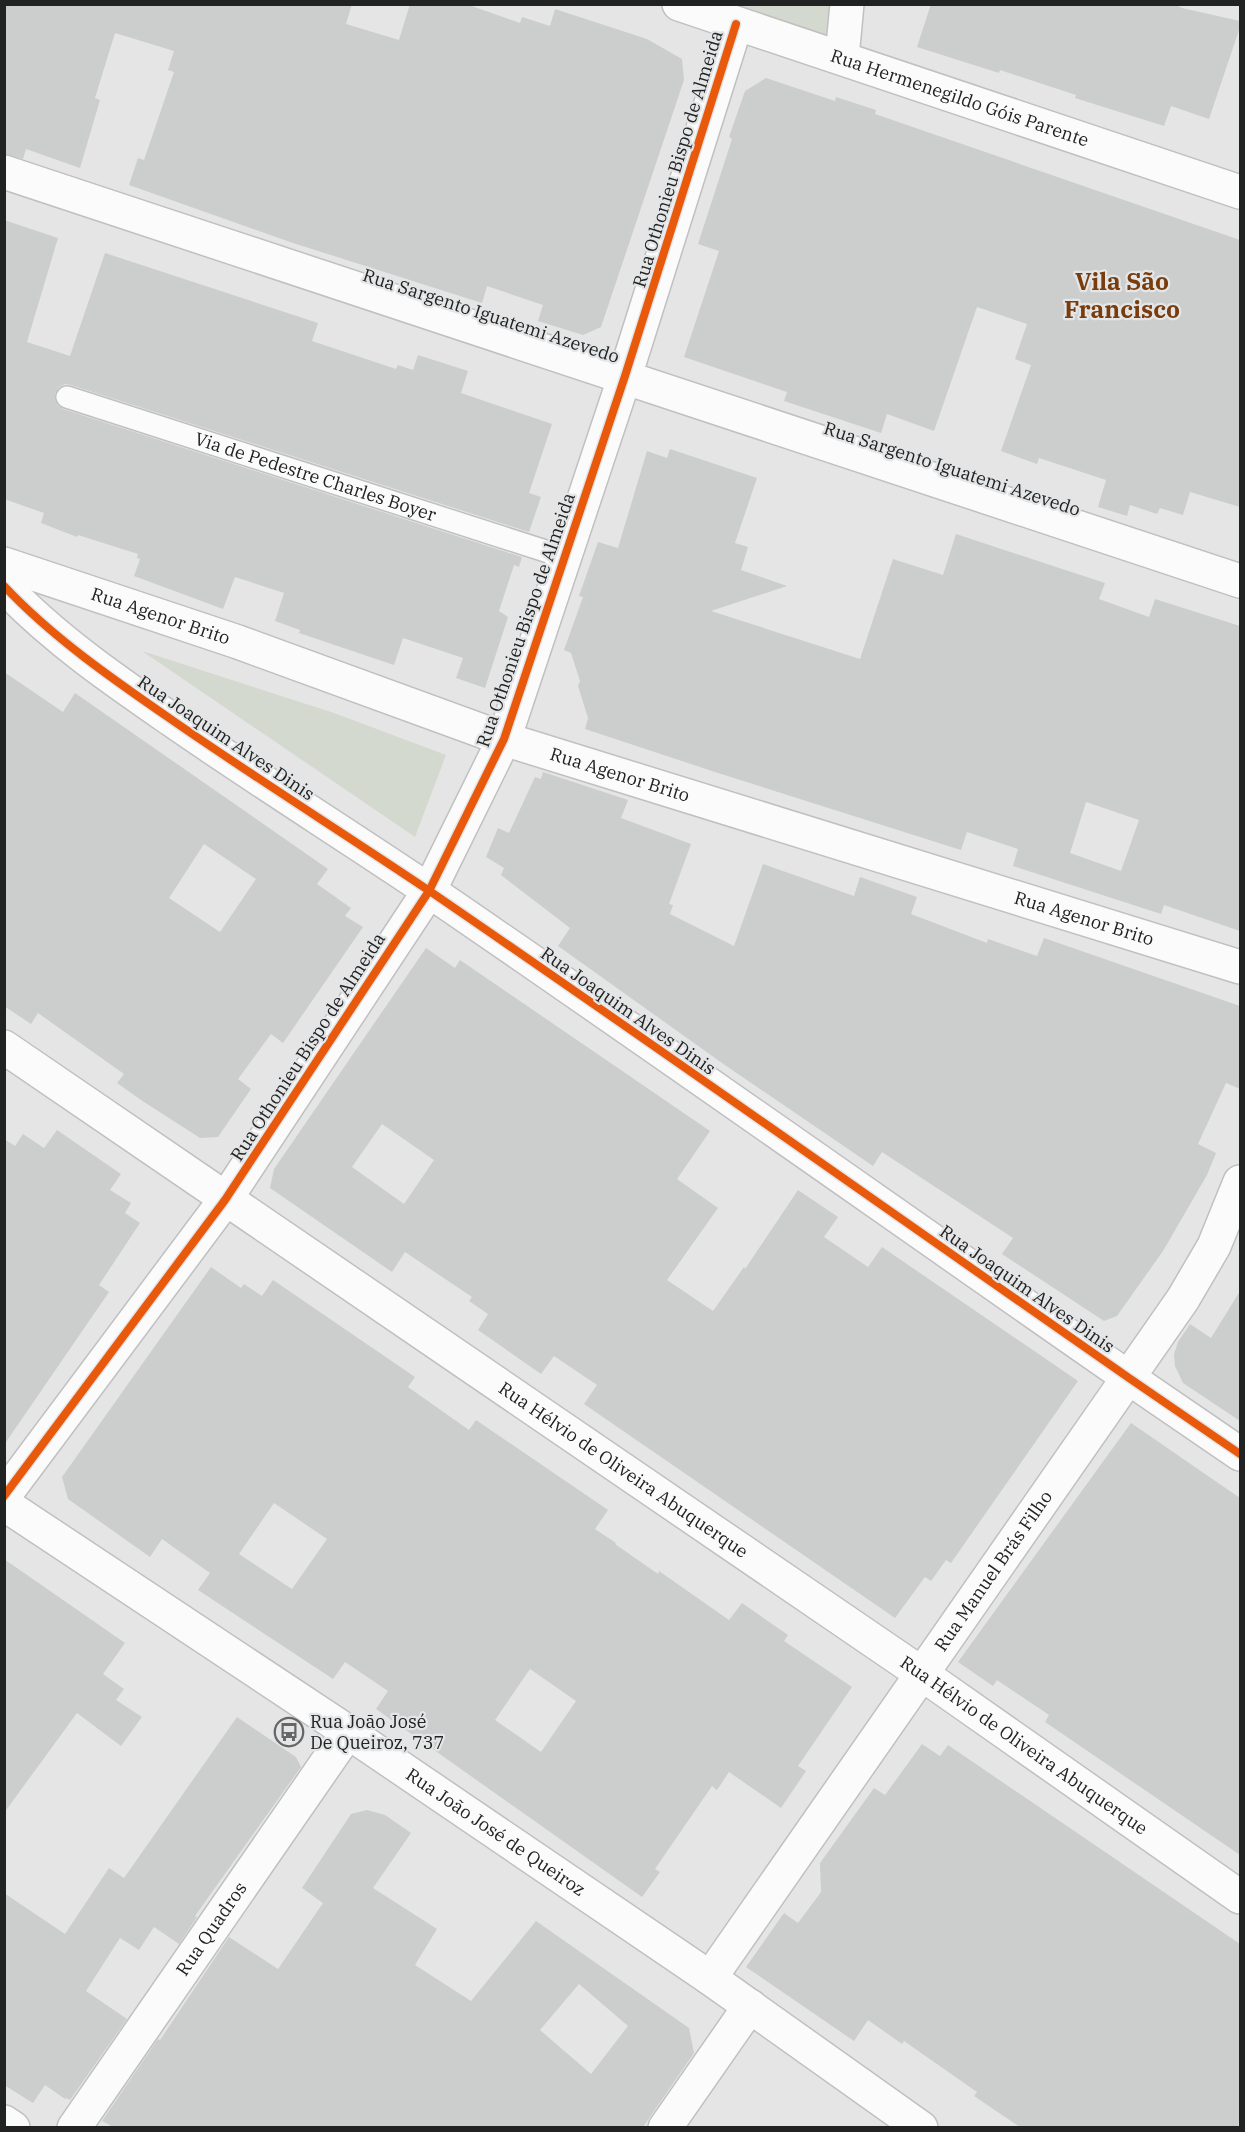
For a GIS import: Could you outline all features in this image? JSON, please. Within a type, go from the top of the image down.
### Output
[{"type":"street","name":"Rua Hermenegildo Góis Parente","points":[[679,4],[1240,192]]},
{"type":"street","points":[[842,57],[847,4]]},
{"type":"street","name":"Rua Othonieu Bispo de Almeida","points":[[4,1496],[225,1200],[429,891],[504,739],[625,376],[736,24]]},
{"type":"street","name":"Rua Sargento Iguatemi Azevedo","points":[[4,172],[1240,581]]},
{"type":"street","name":"Rua Agenor Brito","points":[[4,564],[238,642],[504,739],[1240,967]]},
{"type":"street","name":"Rua Joaquim Alves Dinis","points":[[4,586],[62,639],[128,690],[429,891],[1240,1454]]},
{"type":"street","name":"Rua Hélvio de Oliveira Abuquerque","points":[[4,1047],[922,1674],[1240,1897]]},
{"type":"street","name":"Rua Manuel Brás Filho","points":[[710,1978],[1183,1299],[1214,1246],[1240,1182]]},
{"type":"street","name":"Rua João José de Queiroz","points":[[4,1504],[348,1732],[710,1978],[921,2127]]},
{"type":"street","name":"Rua Quadros","points":[[75,2127],[348,1732]]},
{"type":"street","points":[[665,2127],[750,2006]]},
{"type":"street","points":[[4,2122],[13,2127]]},
{"type":"lane","name":"Via de Pedestre Charles Boyer","points":[[67,397],[564,558]]},
{"type":"shaded area","points":[[699,5],[840,5],[837,48]]},
{"type":"shaded area","points":[[142,651],[334,713],[446,755],[415,837]]},
{"type":"building","points":[[4,4],[352,4],[346,24],[399,40],[410,4],[466,4],[520,23],[522,17],[550,26],[555,9],[647,39],[682,59],[684,80],[601,327],[583,335],[538,321],[543,305],[487,286],[482,303],[293,243],[129,185],[138,158],[144,160],[174,72],[168,70],[174,51],[115,33],[95,98],[100,100],[80,168],[26,149],[23,159],[4,154]]},
{"type":"building","points":[[931,4],[1174,4],[1182,8],[1240,21],[1240,27],[1209,119],[1171,106],[1164,126],[1075,98],[1076,95],[1000,70],[999,73],[917,47]]},
{"type":"building","points":[[766,78],[835,101],[836,97],[876,110],[875,114],[1240,240],[1240,507],[1190,492],[1183,515],[1160,508],[1157,514],[1130,505],[1127,516],[1098,507],[1106,480],[1039,458],[1037,464],[1001,451],[1031,365],[1015,359],[1027,324],[977,307],[934,431],[887,414],[881,433],[784,401],[787,392],[684,357],[719,251],[698,244],[732,139],[729,137],[745,91]]},
{"type":"building","points":[[4,220],[58,238],[27,342],[70,356],[105,253],[318,323],[312,341],[396,369],[398,365],[413,370],[418,355],[468,371],[461,393],[552,424],[529,493],[541,497],[529,532],[71,385],[65,384],[59,387],[55,394],[57,405],[63,409],[522,557],[519,567],[514,565],[499,611],[508,617],[485,688],[456,678],[463,658],[403,638],[394,665],[299,633],[300,630],[275,621],[284,593],[235,577],[223,609],[134,576],[140,559],[137,558],[138,554],[78,535],[77,537],[41,523],[44,513],[4,499]]},
{"type":"building","points":[[670,449],[757,478],[735,543],[748,547],[741,570],[787,586],[711,611],[860,659],[893,559],[943,575],[956,534],[1105,583],[1099,599],[1149,617],[1155,599],[1240,626],[1240,931],[1164,905],[1161,914],[1013,866],[1018,849],[967,832],[961,850],[585,729],[588,718],[578,686],[580,681],[571,653],[564,650],[583,597],[579,596],[598,542],[618,548],[647,451],[667,458]],"holes":[[[1086,802],[1139,820],[1121,871],[1070,853]]]},
{"type":"building","points":[[4,672],[63,712],[75,693],[328,869],[317,884],[351,908],[345,916],[363,927],[283,1043],[271,1034],[238,1079],[251,1089],[218,1137],[200,1138],[141,1100],[117,1083],[124,1074],[38,1013],[31,1024],[4,1006]],"holes":[[[204,844],[256,879],[220,932],[169,898]]]},
{"type":"building","points":[[543,772],[628,800],[621,818],[691,844],[669,904],[673,905],[670,914],[734,946],[763,864],[854,896],[860,877],[917,897],[911,914],[987,943],[988,939],[1037,956],[1044,938],[1240,1006],[1240,1089],[1226,1083],[1198,1144],[1216,1153],[1207,1175],[1163,1251],[1117,1316],[1104,1321],[1002,1254],[1013,1238],[882,1152],[873,1166],[722,1063],[558,946],[570,928],[501,875],[504,868],[486,857],[498,828],[509,833],[535,777],[541,779]]},
{"type":"building","points":[[426,948],[455,968],[460,960],[710,1131],[677,1179],[718,1208],[667,1280],[713,1311],[744,1267],[745,1269],[798,1190],[838,1217],[824,1237],[868,1267],[882,1247],[1078,1381],[951,1563],[946,1560],[931,1581],[925,1577],[895,1618],[584,1404],[597,1385],[554,1356],[541,1374],[478,1330],[488,1314],[469,1301],[472,1297],[405,1252],[392,1272],[270,1188],[274,1169]],"holes":[[[382,1124],[434,1160],[404,1204],[352,1167]]]},
{"type":"building","points":[[57,1130],[121,1174],[110,1190],[131,1203],[125,1213],[140,1223],[99,1285],[109,1292],[4,1445],[4,1139],[15,1146],[23,1134],[44,1148]]},
{"type":"building","points":[[211,1267],[241,1288],[244,1284],[262,1296],[273,1280],[415,1377],[408,1387],[469,1430],[476,1420],[608,1510],[595,1529],[615,1544],[658,1574],[659,1571],[729,1620],[742,1603],[788,1635],[784,1641],[852,1687],[798,1766],[806,1771],[781,1808],[729,1772],[717,1790],[712,1786],[655,1869],[660,1872],[642,1897],[376,1709],[388,1691],[345,1662],[333,1679],[198,1590],[210,1573],[162,1539],[150,1557],[68,1499],[62,1477]],"holes":[[[274,1503],[327,1539],[292,1589],[239,1554]],[[530,1669],[576,1701],[541,1752],[495,1720]]]},
{"type":"building","points":[[1240,1291],[1240,1421],[1183,1383],[1175,1366],[1174,1354],[1178,1342],[1190,1324],[1211,1338]]},
{"type":"building","points":[[1131,1423],[1240,1498],[1240,1855],[1045,1722],[1049,1715],[997,1680],[993,1686],[958,1662]]},
{"type":"building","points":[[4,1559],[125,1643],[103,1674],[124,1689],[116,1700],[142,1717],[121,1746],[77,1713],[4,1813]]},
{"type":"building","points":[[237,1717],[296,1757],[301,1767],[195,1916],[197,1917],[179,1944],[154,1927],[139,1950],[120,1938],[86,1991],[127,2019],[70,2100],[45,2085],[33,2103],[4,2085],[4,1893],[65,1934],[109,1868],[124,1878]]},
{"type":"building","points":[[922,1744],[940,1756],[948,1745],[1240,1944],[1240,2114],[1238,2127],[1020,2127],[974,2096],[977,2092],[904,2041],[902,2044],[868,2020],[854,2041],[746,1967],[784,1913],[798,1923],[821,1892],[820,1863],[874,1788],[885,1795]]},
{"type":"building","points":[[367,1810],[385,1815],[411,1833],[373,1888],[437,1929],[415,1965],[471,2001],[536,1921],[689,2028],[694,2053],[643,2127],[113,2127],[102,2121],[229,1937],[278,1969],[323,1903],[302,1888],[351,1814]],"holes":[[[579,1984],[628,2026],[591,2074],[540,2030]]]},
{"type":"cycle path","points":[[4,1496],[225,1200],[429,891],[504,739],[625,376],[736,24]]},
{"type":"cycle path","points":[[4,586],[63,641],[128,690],[519,952],[1240,1454]]},
{"type":"place","name":"Rua João José De Queiroz, 737","points":[[289,1732]]},
{"type":"district","name":"Vila São Francisco","points":[[1122,296]]}]
